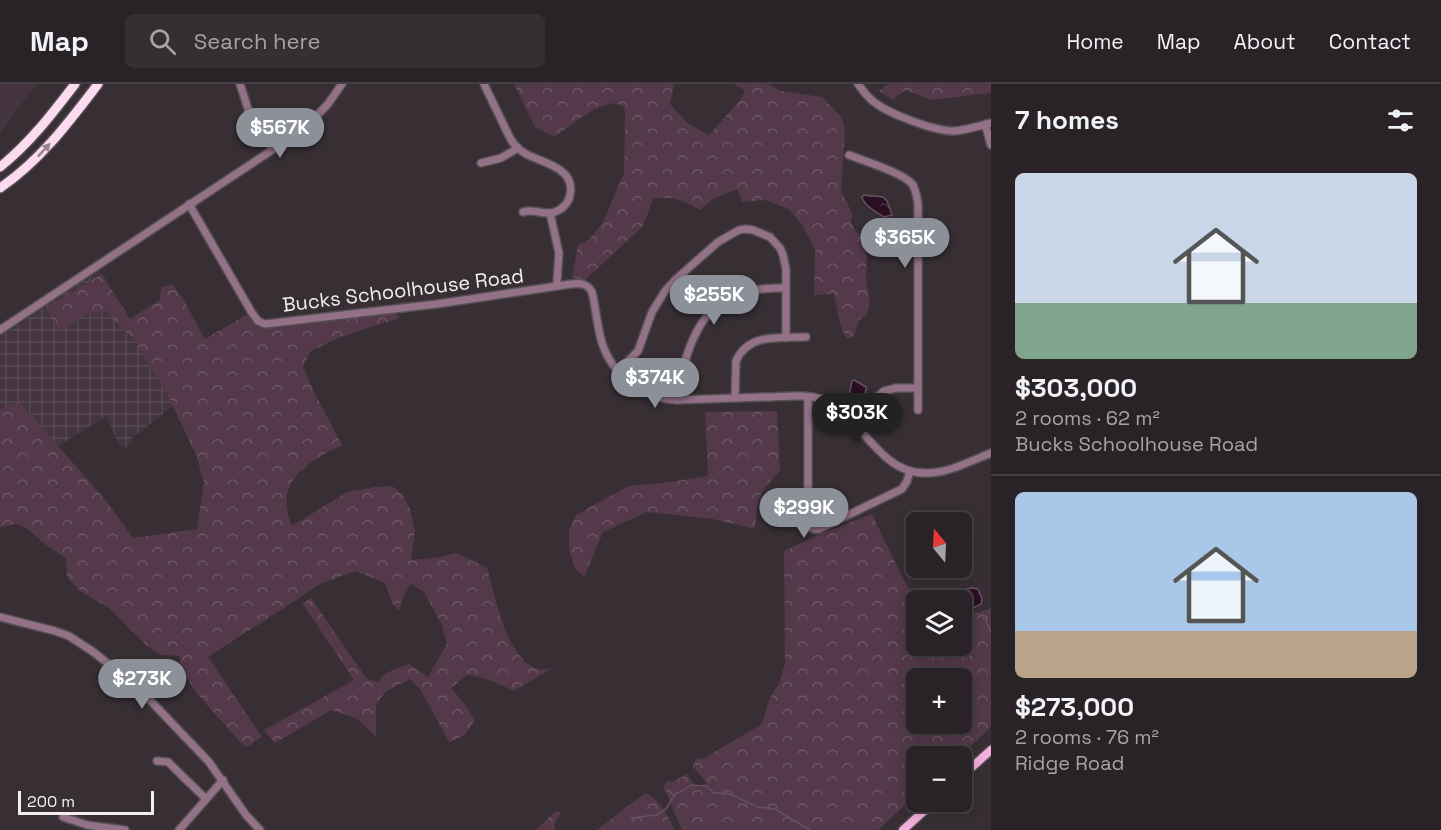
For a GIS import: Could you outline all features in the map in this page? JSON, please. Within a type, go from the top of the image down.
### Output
[{"type":"highway","points":[[0,167],[35,134],[75,84]]},
{"type":"highway","points":[[0,188],[41,153],[98,84]]},
{"type":"main road","points":[[972,768],[991,750]]},
{"type":"main road","points":[[903,830],[923,812]]},
{"type":"street","points":[[240,84],[249,112],[272,149]]},
{"type":"street","points":[[0,330],[304,129],[328,104],[342,84]]},
{"type":"street","points":[[484,84],[510,138],[518,148],[563,171],[571,186],[567,203],[562,208],[550,213],[529,210],[523,212]]},
{"type":"street","points":[[858,84],[873,102],[886,110],[930,128],[956,130],[988,124],[991,145]]},
{"type":"street","points":[[481,163],[501,158],[518,148]]},
{"type":"street","points":[[849,155],[904,178],[912,185],[916,193],[918,204],[918,410]]},
{"type":"street","name":"Bucks Schoolhouse Road","points":[[189,204],[252,313],[258,321],[264,324],[447,303],[583,284],[591,290],[603,345],[609,359],[617,371],[640,390],[662,398],[677,400],[808,397],[819,399],[839,409],[894,464],[925,474],[953,468],[991,453]]},
{"type":"street","points":[[550,213],[559,253],[556,281],[558,286]]},
{"type":"street","points":[[617,371],[638,351],[652,312],[665,291],[718,242],[733,232],[746,229],[765,235],[776,242],[780,248],[785,262],[786,338]]},
{"type":"street","points":[[677,400],[678,386],[692,340],[701,323],[712,310],[739,293],[768,288],[786,288]]},
{"type":"street","points":[[735,398],[736,361],[745,347],[755,341],[765,339],[806,337]]},
{"type":"street","points":[[851,420],[884,391],[896,388],[918,388]]},
{"type":"street","points":[[808,397],[809,527],[819,529],[898,492],[908,481],[910,471]]},
{"type":"street","points":[[0,617],[63,633],[82,644],[125,677],[200,752],[260,830]]},
{"type":"street","points":[[157,761],[168,762],[206,799]]},
{"type":"street","points":[[179,830],[223,780]]},
{"type":"street","points":[[63,817],[87,825],[125,830]]},
{"type":"shaded area","points":[[0,84],[36,84],[0,133]]},
{"type":"shaded area","points":[[99,270],[173,406],[132,438],[132,443],[125,448],[120,447],[106,416],[58,446],[19,401],[2,408],[0,406],[0,335]]},
{"type":"green space","points":[[514,84],[674,84],[670,104],[687,123],[709,135],[741,99],[745,90],[733,84],[768,84],[780,91],[822,97],[842,118],[845,130],[841,191],[852,213],[851,223],[857,233],[865,235],[867,241],[866,281],[870,301],[867,314],[858,321],[854,337],[847,339],[842,330],[834,294],[814,295],[815,250],[802,225],[789,209],[765,200],[742,202],[737,189],[713,199],[700,210],[678,200],[653,199],[643,226],[585,280],[572,278],[578,245],[589,240],[603,222],[624,173],[625,112],[623,106],[613,103],[594,109],[554,137],[535,127]]},
{"type":"green space","points":[[888,84],[991,84],[991,93],[932,100],[905,90],[893,100],[879,91]]},
{"type":"green space","points":[[102,274],[130,319],[160,300],[161,287],[173,284],[205,339],[246,315],[258,327],[393,312],[400,318],[331,341],[310,352],[303,366],[342,445],[322,455],[303,469],[290,486],[287,496],[292,526],[347,492],[392,486],[403,495],[410,509],[415,531],[411,560],[457,553],[487,568],[498,610],[510,641],[518,654],[538,669],[552,668],[514,691],[497,683],[467,675],[451,688],[475,720],[465,735],[449,742],[420,689],[410,679],[385,692],[376,705],[376,737],[356,718],[331,710],[275,743],[264,730],[354,680],[303,604],[311,598],[367,679],[379,682],[388,673],[409,664],[428,677],[447,644],[442,625],[424,592],[411,584],[403,597],[399,611],[392,603],[385,583],[356,571],[322,583],[208,657],[262,737],[247,747],[239,741],[199,696],[180,668],[180,656],[162,655],[147,646],[109,608],[80,591],[67,577],[66,558],[27,529],[17,524],[0,527],[0,409],[19,401],[107,502],[133,538],[197,529],[204,482],[196,455],[169,398],[133,338],[106,311],[86,315],[59,331],[46,308]]},
{"type":"green space","points":[[777,411],[780,471],[760,497],[755,529],[713,519],[647,512],[603,532],[584,577],[575,569],[569,550],[569,530],[576,515],[628,486],[708,476],[705,412]]},
{"type":"green space","points":[[872,514],[910,590],[906,590],[906,656],[972,656],[972,615],[991,608],[991,727],[971,746],[906,746],[906,804],[878,830],[682,830],[663,785],[687,774],[695,786],[704,787],[706,782],[693,767],[696,759],[704,758],[762,724],[769,700],[780,681],[785,663],[784,551]]},
{"type":"green space","points":[[645,793],[659,804],[675,830],[597,830]]},
{"type":"green space","points":[[557,811],[561,813],[554,825],[555,830],[536,830],[549,817]]},
{"type":"water","points":[[864,195],[883,197],[892,215],[884,217],[871,209],[863,200]]},
{"type":"water","points":[[854,380],[866,387],[866,390],[864,395],[851,404],[848,401]]},
{"type":"water","points":[[978,589],[982,599],[981,604],[972,608],[972,590],[961,590]]},
{"type":"waterway","points":[[976,613],[985,619],[991,632]]},
{"type":"waterway","points":[[631,818],[656,815],[666,809],[675,794],[691,785],[706,786],[714,793],[725,793],[757,807],[775,809],[810,830]]}]
